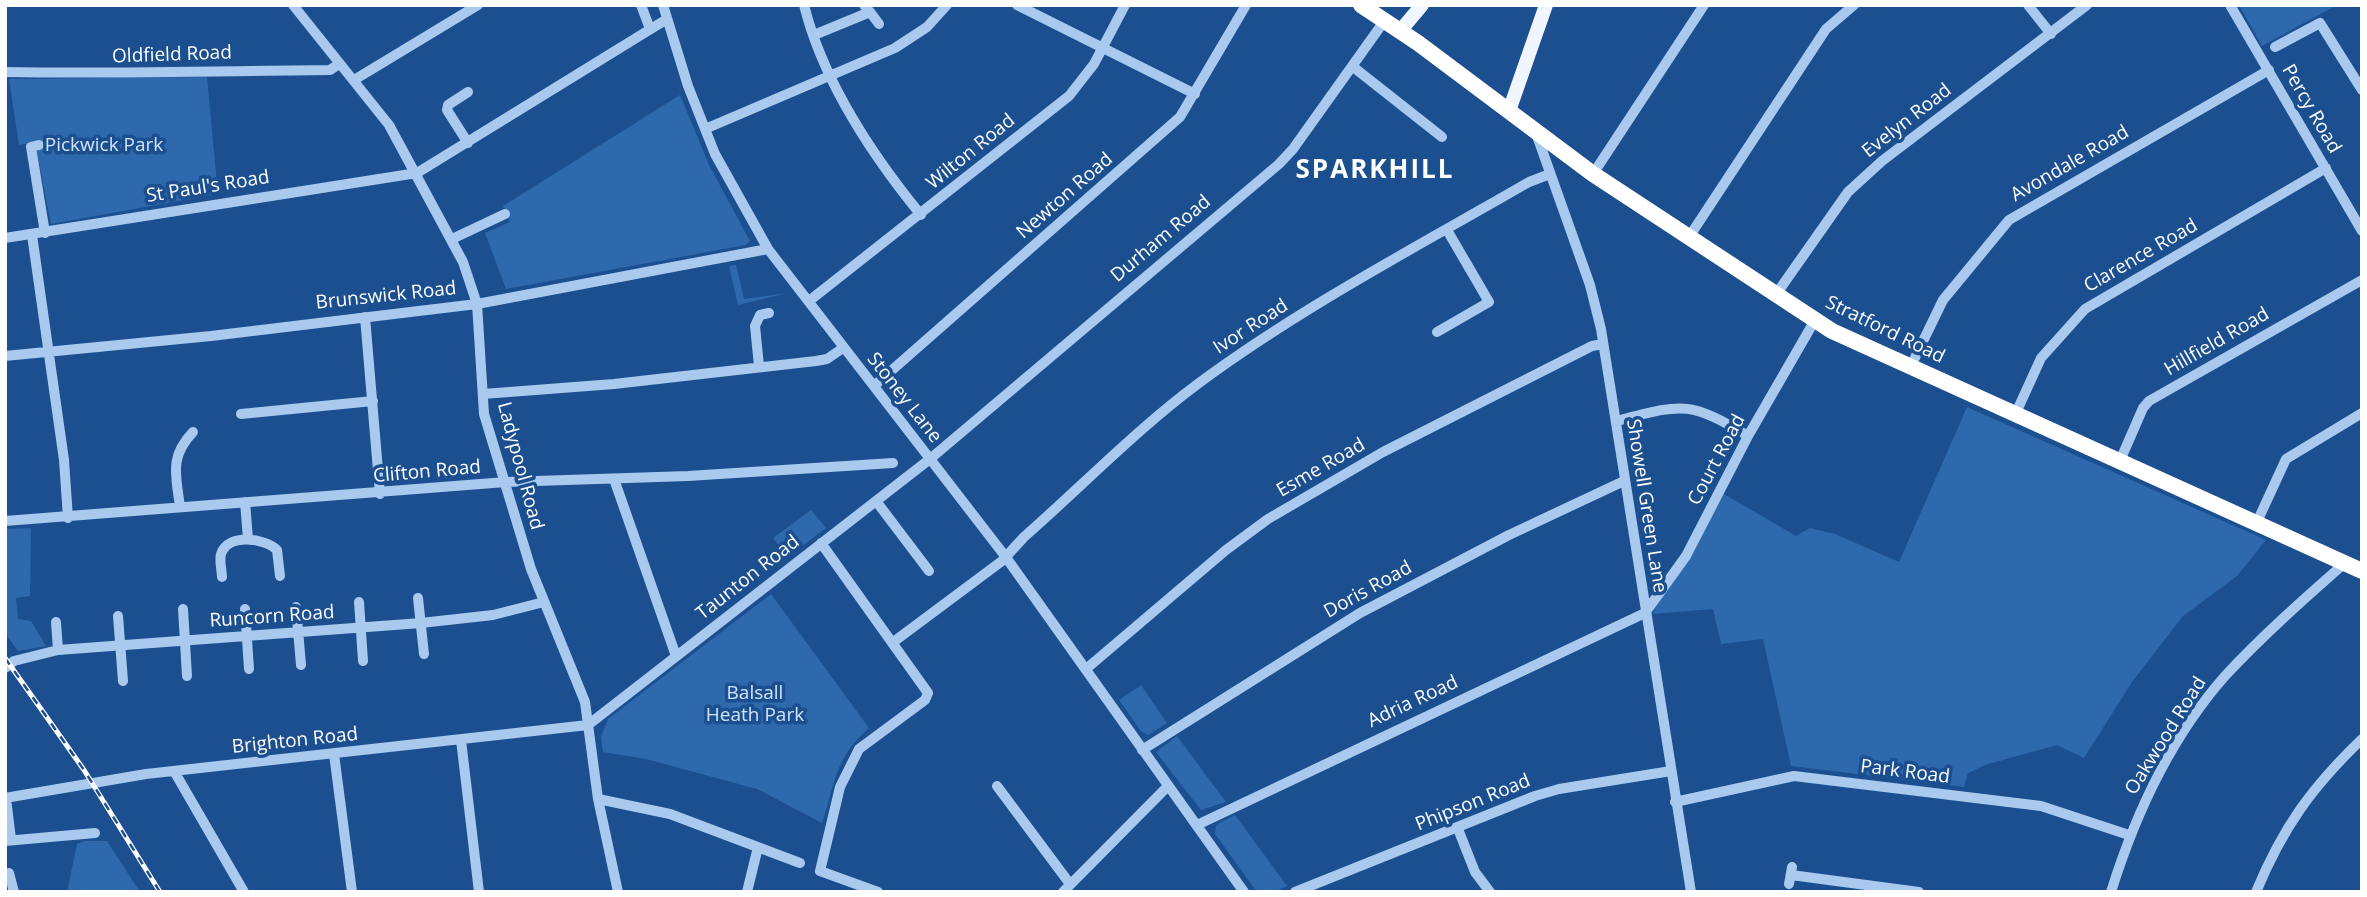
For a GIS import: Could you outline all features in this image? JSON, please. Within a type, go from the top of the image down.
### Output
[{"type":"highway","name":"Stratford Road","points":[[1362,5],[1401,30],[1593,174],[1815,320],[1910,368],[2362,571]]},
{"type":"main road","points":[[1401,30],[1422,5]]},
{"type":"main road","points":[[1509,111],[1546,5]]},
{"type":"street","name":"Ladypool Road","points":[[293,5],[389,125],[452,239],[477,304],[484,414],[531,569],[585,702],[598,799],[618,892]]},
{"type":"street","points":[[354,80],[478,5]]},
{"type":"street","points":[[641,5],[650,29]]},
{"type":"street","name":"Stoney Lane","points":[[663,5],[705,129],[732,189],[768,249],[1005,556],[1244,892]]},
{"type":"street","points":[[804,5],[831,76],[888,171],[921,215]]},
{"type":"street","points":[[705,129],[906,42],[927,27],[947,5]]},
{"type":"street","points":[[1017,5],[1195,94]]},
{"type":"street","name":"Wilton Road","points":[[809,301],[1069,96],[1083,80],[1103,48],[1125,5]]},
{"type":"street","name":"Newton Road","points":[[875,385],[1180,117],[1246,5]]},
{"type":"street","points":[[1593,174],[1704,5]]},
{"type":"street","points":[[1689,237],[1820,38],[1854,5]]},
{"type":"street","points":[[2028,5],[2051,34]]},
{"type":"street","name":"Evelyn Road","points":[[1777,293],[1848,192],[1882,160],[2087,5]]},
{"type":"street","name":"Percy Road","points":[[2230,5],[2362,231]]},
{"type":"street","points":[[814,35],[867,9],[879,24]]},
{"type":"street","points":[[417,173],[667,19]]},
{"type":"street","name":"Durham Road","points":[[930,459],[1279,164],[1293,149],[1385,20]]},
{"type":"street","points":[[2275,47],[2320,23],[2362,90]]},
{"type":"street","name":"Oldfield Road","points":[[5,72],[104,74],[173,70],[324,70],[339,64]]},
{"type":"street","points":[[1352,66],[1442,137]]},
{"type":"street","name":"Avondale Road","points":[[1910,368],[1943,300],[2009,219],[2269,70]]},
{"type":"street","points":[[448,105],[468,92]]},
{"type":"street","points":[[437,100],[448,105],[452,119],[468,143]]},
{"type":"street","name":"Showell Green Lane","points":[[1536,133],[1590,285],[1603,344],[1675,802],[1692,892]]},
{"type":"street","points":[[39,145],[31,147],[45,233]]},
{"type":"street","name":"Clarence Road","points":[[2015,415],[2041,358],[2085,309],[2326,168]]},
{"type":"street","name":"St Paul's Road","points":[[5,238],[417,173]]},
{"type":"street","name":"Ivor Road","points":[[892,643],[1002,561],[1197,384],[1271,334],[1529,182],[1550,174]]},
{"type":"street","points":[[452,239],[505,214]]},
{"type":"street","points":[[1437,332],[1489,302],[1447,230]]},
{"type":"street","points":[[32,235],[64,460],[68,518]]},
{"type":"street","name":"Brunswick Road","points":[[5,356],[477,304],[768,249]]},
{"type":"street","name":"Hillfield Road","points":[[2119,463],[2143,408],[2149,401],[2362,280]]},
{"type":"street","points":[[759,366],[755,326],[762,311]]},
{"type":"street","points":[[366,317],[380,494]]},
{"type":"street","name":"Court Road","points":[[1645,613],[1686,556],[1748,436],[1815,320]]},
{"type":"street","name":"Esme Road","points":[[1086,669],[1226,550],[1318,488],[1580,352],[1603,344]]},
{"type":"street","points":[[483,394],[614,384],[827,359],[843,348]]},
{"type":"street","points":[[241,414],[373,401]]},
{"type":"street","points":[[1616,421],[1670,408],[1692,407],[1711,414],[1748,436]]},
{"type":"street","points":[[2257,522],[2286,459],[2362,413]]},
{"type":"street","points":[[180,507],[175,463],[179,446],[192,432]]},
{"type":"street","points":[[171,436],[179,446]]},
{"type":"street","name":"Taunton Road","points":[[588,725],[930,459]]},
{"type":"street","name":"Clifton Road","points":[[5,521],[380,494],[506,482],[614,479],[893,463]]},
{"type":"street","points":[[614,479],[676,656]]},
{"type":"street","name":"Doris Road","points":[[1142,750],[1360,613],[1509,535],[1624,481]]},
{"type":"street","points":[[876,501],[929,571]]},
{"type":"street","points":[[245,502],[248,539]]},
{"type":"street","points":[[222,578],[220,555],[225,547],[248,539],[262,541],[277,550],[281,576]]},
{"type":"street","points":[[821,543],[926,689],[927,697],[859,748],[840,786],[820,871],[878,892]]},
{"type":"street","name":"Oakwood Road","points":[[2111,892],[2129,835],[2147,794],[2189,725],[2225,677],[2346,562]]},
{"type":"street","points":[[1641,586],[1662,589]]},
{"type":"street","points":[[418,598],[424,654]]},
{"type":"street","points":[[359,602],[363,661]]},
{"type":"street","name":"Runcorn Road","points":[[5,668],[14,661],[58,650],[421,623],[493,615],[544,602]]},
{"type":"street","points":[[296,607],[301,665]]},
{"type":"street","points":[[245,608],[249,669]]},
{"type":"street","points":[[183,609],[187,676]]},
{"type":"street","name":"Adria Road","points":[[1196,825],[1645,613]]},
{"type":"street","points":[[118,616],[123,681]]},
{"type":"street","points":[[56,622],[58,650]]},
{"type":"street","name":"Brighton Road","points":[[95,833],[8,840],[6,798],[174,771],[588,725]]},
{"type":"street","points":[[2256,892],[2284,835],[2310,792],[2362,739]]},
{"type":"street","points":[[461,740],[479,892]]},
{"type":"street","points":[[334,754],[352,892]]},
{"type":"street","points":[[174,771],[244,892]]},
{"type":"street","name":"Phipson Road","points":[[1295,892],[1559,789],[1671,771]]},
{"type":"street","name":"Park Road","points":[[1675,802],[1794,776],[2041,806],[2129,835]]},
{"type":"street","points":[[997,786],[1067,888],[1168,786]]},
{"type":"street","points":[[598,799],[670,814],[800,863]]},
{"type":"street","points":[[1458,829],[1475,872],[1490,892]]},
{"type":"street","points":[[747,892],[758,847]]},
{"type":"street","points":[[9,873],[14,892]]},
{"type":"street","points":[[1791,875],[1862,888],[1919,892]]},
{"type":"green space","points":[[2239,5],[2337,5],[2262,46]]},
{"type":"green space","name":"Pickwick Park","points":[[207,77],[218,194],[51,224],[35,142],[19,145],[9,79]]},
{"type":"green space","points":[[680,95],[709,165],[750,241],[746,245],[506,289],[485,233],[510,222],[503,206]]},
{"type":"green space","points":[[736,265],[744,299],[788,293],[738,305],[729,266]]},
{"type":"green space","points":[[1967,407],[2266,540],[2237,576],[2183,616],[2132,682],[2084,758],[2057,745],[1985,765],[1968,773],[1964,787],[1791,766],[1763,639],[1721,644],[1713,609],[1653,614],[1656,607],[1724,494],[1796,536],[1810,528],[1835,534],[1899,562]]},
{"type":"green space","points":[[811,510],[826,528],[788,557],[773,538]]},
{"type":"green space","points":[[31,528],[30,596],[16,598],[18,619],[31,621],[46,646],[18,651],[5,633],[5,529]]},
{"type":"green space","name":"Balsall Heath Park","points":[[771,594],[869,728],[843,761],[822,823],[757,789],[646,759],[603,752],[601,737],[608,719]]},
{"type":"green space","points":[[1141,685],[1167,723],[1148,735],[1141,731],[1119,700]]},
{"type":"green space","points":[[1177,736],[1226,802],[1201,810],[1156,752]]},
{"type":"green space","points":[[1235,815],[1287,886],[1273,892],[1257,892],[1215,834],[1216,825]]},
{"type":"green space","points":[[85,841],[107,841],[140,892],[67,892],[77,844]]},
{"type":"railway","points":[[5,658],[84,770],[160,892]]},
{"type":"district","name":"SPARKHILL","points":[[1375,171]]}]
